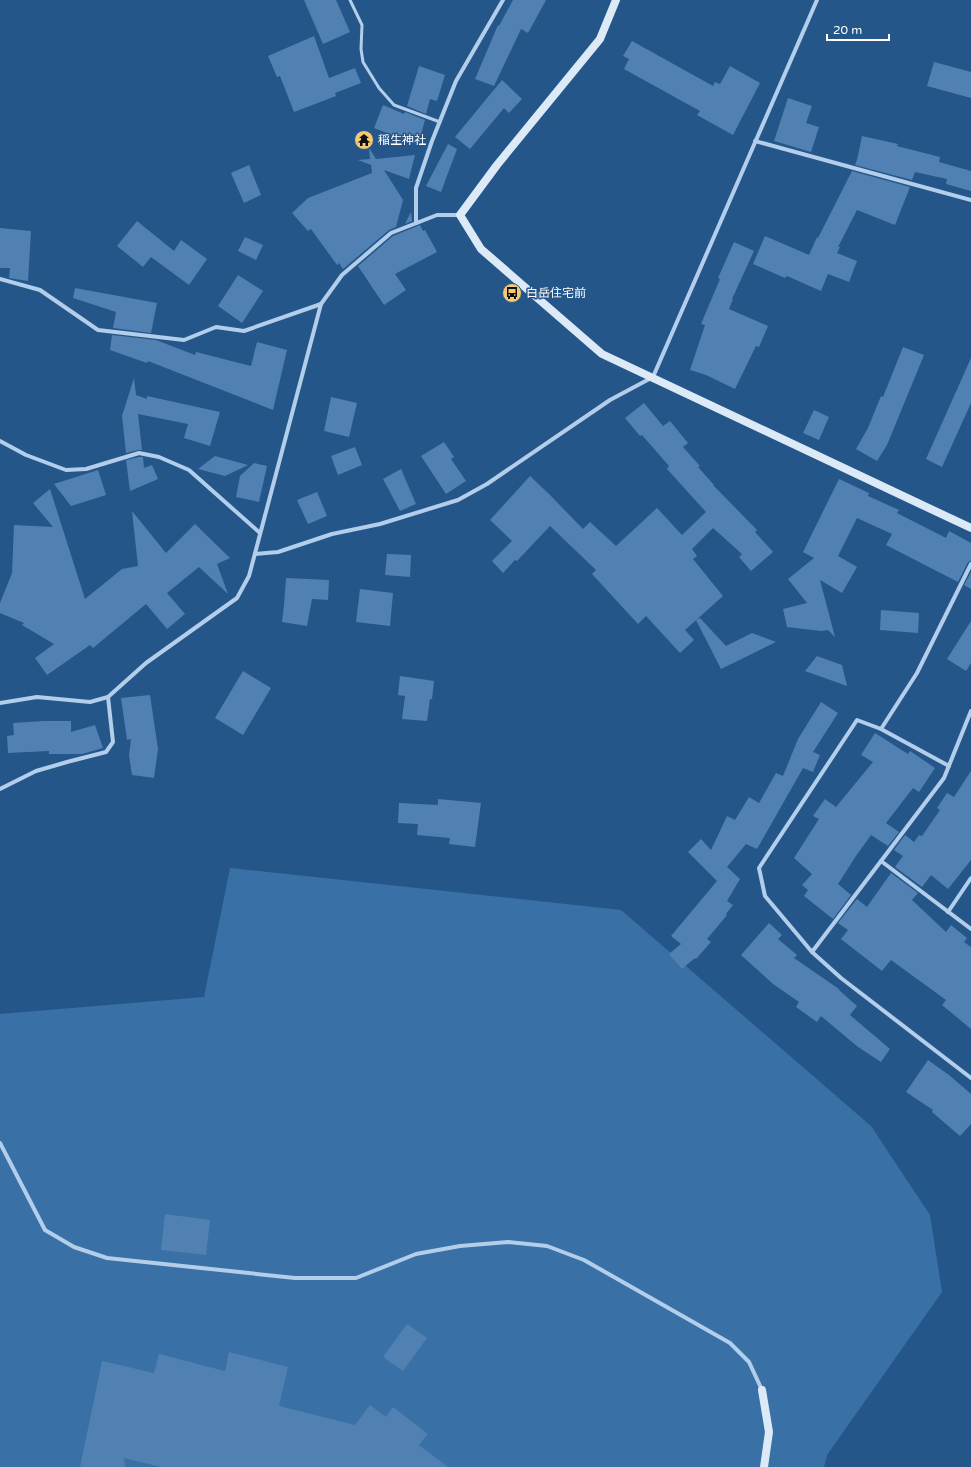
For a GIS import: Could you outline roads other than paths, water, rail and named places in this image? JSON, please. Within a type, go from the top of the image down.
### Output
[{"type":"street","points":[[416,223],[416,188],[440,122],[456,81],[503,0]]},
{"type":"street","points":[[460,215],[497,165],[600,39],[616,0]]},
{"type":"street","points":[[255,554],[278,552],[332,534],[380,524],[458,500],[488,484],[610,400],[653,377],[817,0]]},
{"type":"street","points":[[756,141],[971,200]]},
{"type":"street","points":[[0,703],[37,697],[90,702],[108,697],[146,663],[237,598],[249,576],[321,304],[342,275],[391,233],[437,215],[460,215]]},
{"type":"street","points":[[460,215],[481,249],[602,354],[971,528]]},
{"type":"street","points":[[0,279],[40,290],[98,330],[184,340],[216,327],[244,330],[321,304]]},
{"type":"street","points":[[0,441],[26,455],[66,470],[86,469],[139,453],[159,457],[189,470],[260,533]]},
{"type":"street","points":[[880,729],[917,673],[971,564]]},
{"type":"street","points":[[0,790],[36,771],[106,752],[113,742],[108,697]]},
{"type":"street","points":[[812,952],[944,778],[971,711]]},
{"type":"street","points":[[949,766],[880,729],[857,720],[759,868],[765,896],[812,952],[840,978],[971,1078]]},
{"type":"street","points":[[881,861],[971,929]]},
{"type":"street","points":[[948,912],[971,878]]},
{"type":"street","points":[[0,1143],[45,1230],[74,1247],[107,1258],[302,1278],[356,1278],[416,1254],[460,1246],[508,1242],[547,1246],[584,1260],[730,1343],[749,1362],[762,1390],[769,1432],[764,1467]]},
{"type":"lane","points":[[350,0],[362,24],[361,49],[363,62],[379,88],[394,104],[440,122]]},
{"type":"place","name":"稲生神社","points":[[364,140]]},
{"type":"place","name":"白岳住宅前","points":[[512,293]]}]
